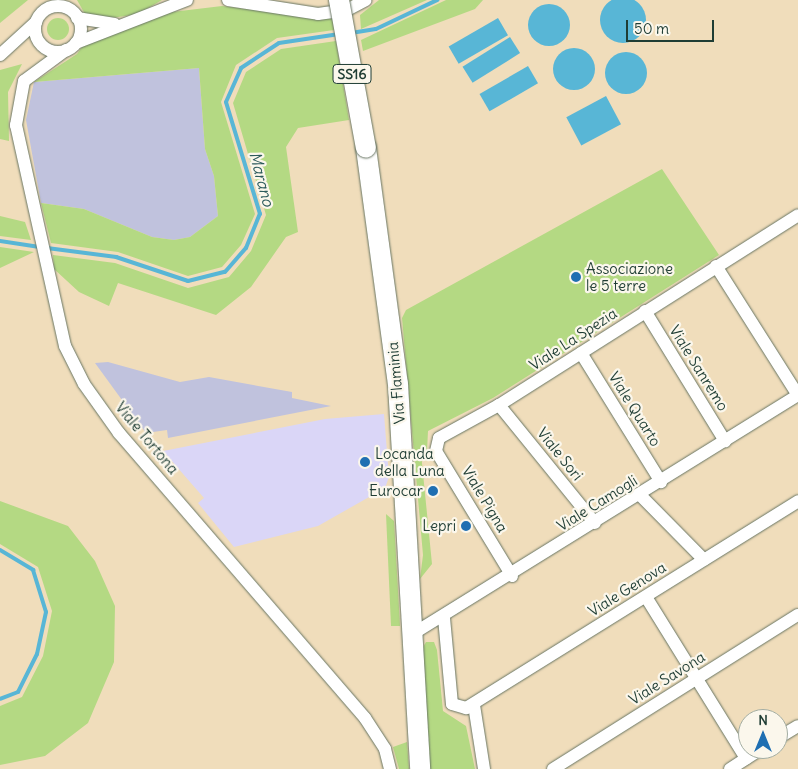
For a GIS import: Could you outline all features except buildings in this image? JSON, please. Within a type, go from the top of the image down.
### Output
[{"type":"main road","name":"Via Flaminia","points":[[339,0],[366,148],[398,384],[420,769]]},
{"type":"street","name":"Viale Tortona","points":[[35,68],[71,46],[118,24],[187,0]]},
{"type":"street","points":[[228,0],[318,14],[347,10],[366,0]]},
{"type":"street","points":[[0,55],[16,43],[53,4],[118,24]]},
{"type":"street","points":[[16,43],[71,46],[80,31],[74,10]]},
{"type":"street","points":[[36,22],[40,43]]},
{"type":"street","name":"Viale Tortona","points":[[40,43],[35,68],[19,94],[16,125],[44,261],[65,346],[84,384],[120,433],[365,718],[385,750],[390,769]]},
{"type":"street","name":"Viale La Spezia","points":[[439,438],[499,405],[716,266],[796,220]]},
{"type":"street","points":[[716,266],[798,395]]},
{"type":"street","name":"Viale Sanremo","points":[[645,311],[725,441]]},
{"type":"street","name":"Viale Quarto","points":[[581,352],[661,482]]},
{"type":"street","name":"Viale Camogli","points":[[411,635],[444,618],[512,576],[798,395]]},
{"type":"street","name":"Viale Sori","points":[[499,405],[595,524]]},
{"type":"street","name":"Viale Pigna","points":[[439,438],[436,451],[512,576]]},
{"type":"street","points":[[640,495],[704,560]]},
{"type":"street","name":"Viale Genova","points":[[474,705],[798,500]]},
{"type":"street","points":[[646,597],[738,745]]},
{"type":"street","name":"Viale Savona","points":[[553,769],[798,615]]},
{"type":"street","points":[[444,618],[452,704],[458,708],[474,705],[484,769]]},
{"type":"street","points":[[730,769],[745,759]]},
{"type":"shaded area","points":[[199,68],[205,149],[214,176],[218,216],[190,237],[174,240],[152,237],[84,209],[41,203],[26,120],[34,82]]},
{"type":"shaded area","points":[[108,362],[180,382],[209,377],[292,392],[292,398],[331,406],[168,438],[167,430],[146,433],[95,363]]},
{"type":"shaded area","points":[[384,414],[389,477],[385,488],[318,526],[234,547],[198,503],[204,498],[163,451],[325,419]]},
{"type":"green space","points":[[0,0],[28,0],[0,23]]},
{"type":"green space","points":[[77,0],[162,0],[138,14],[112,18],[85,14]]},
{"type":"green space","points":[[379,0],[427,0],[361,29],[360,15]]},
{"type":"green space","points":[[446,0],[483,0],[475,9],[363,51],[361,40]]},
{"type":"green space","points":[[222,6],[333,19],[334,30],[277,38],[236,65],[221,102],[255,214],[241,245],[222,267],[188,276],[118,252],[51,243],[41,203],[84,209],[152,237],[174,240],[190,237],[218,216],[214,176],[205,149],[199,68],[34,82],[77,54],[87,40],[172,12]]},
{"type":"green space","points":[[58,18],[66,21],[69,29],[66,37],[58,40],[50,37],[47,29],[50,21]]},
{"type":"green space","points":[[336,41],[349,120],[298,128],[286,147],[298,232],[286,237],[251,287],[216,315],[118,283],[109,306],[79,292],[54,269],[53,255],[115,263],[188,288],[229,277],[251,251],[266,215],[233,103],[246,72],[281,49]]},
{"type":"green space","points":[[22,64],[8,92],[9,141],[0,139],[0,70]]},
{"type":"green space","points":[[662,169],[719,255],[493,398],[428,431],[427,452],[421,453],[432,564],[420,579],[423,555],[402,318],[406,310]]},
{"type":"green space","points":[[0,216],[25,222],[31,240],[0,236]]},
{"type":"green space","points":[[0,247],[34,252],[0,268]]},
{"type":"green space","points":[[0,501],[68,526],[95,561],[115,606],[114,662],[88,723],[45,756],[0,765],[0,706],[22,697],[43,656],[52,611],[38,567],[0,544]]},
{"type":"green space","points":[[386,514],[394,521],[400,626],[391,626]]},
{"type":"green space","points":[[426,642],[434,642],[437,650],[443,711],[466,726],[475,769],[429,769],[422,649]]},
{"type":"green space","points":[[407,742],[409,769],[399,769],[393,747]]},
{"type":"water","points":[[619,-3],[627,-3],[636,1],[642,7],[646,20],[642,33],[636,39],[627,43],[619,43],[610,39],[604,33],[600,24],[600,16],[604,7],[610,1]]},
{"type":"water","points":[[553,4],[561,7],[567,13],[570,25],[567,37],[561,43],[545,46],[537,43],[531,37],[528,21],[531,13],[537,7]]},
{"type":"water","points":[[498,18],[508,35],[459,64],[449,46]]},
{"type":"water","points":[[510,37],[520,53],[473,83],[463,67]]},
{"type":"water","points":[[578,48],[586,51],[592,57],[595,69],[592,81],[586,87],[570,90],[562,87],[556,81],[553,65],[556,57],[562,51]]},
{"type":"water","points":[[630,52],[638,55],[644,61],[647,73],[644,85],[638,91],[622,94],[614,91],[608,85],[605,69],[608,61],[614,55]]},
{"type":"water","points":[[528,66],[538,83],[490,111],[480,94]]},
{"type":"water","points":[[606,96],[621,124],[581,145],[566,117]]},
{"type":"waterway","name":"Marano","points":[[351,33],[376,29],[437,0]]},
{"type":"waterway","name":"Marano","points":[[47,248],[116,257],[188,281],[225,272],[246,248],[260,214],[226,102],[241,68],[279,43],[339,34]]},
{"type":"waterway","name":"Marano","points":[[0,241],[40,247]]},
{"type":"waterway","name":"Marano","points":[[0,550],[33,570],[46,612],[37,654],[18,692],[0,699]]},
{"type":"place","name":"Associazione le 5 terre","points":[[576,277]]},
{"type":"place","name":"Locanda della Luna","points":[[365,462]]},
{"type":"place","name":"Eurocar","points":[[433,491]]},
{"type":"place","name":"Lepri","points":[[466,526]]}]
